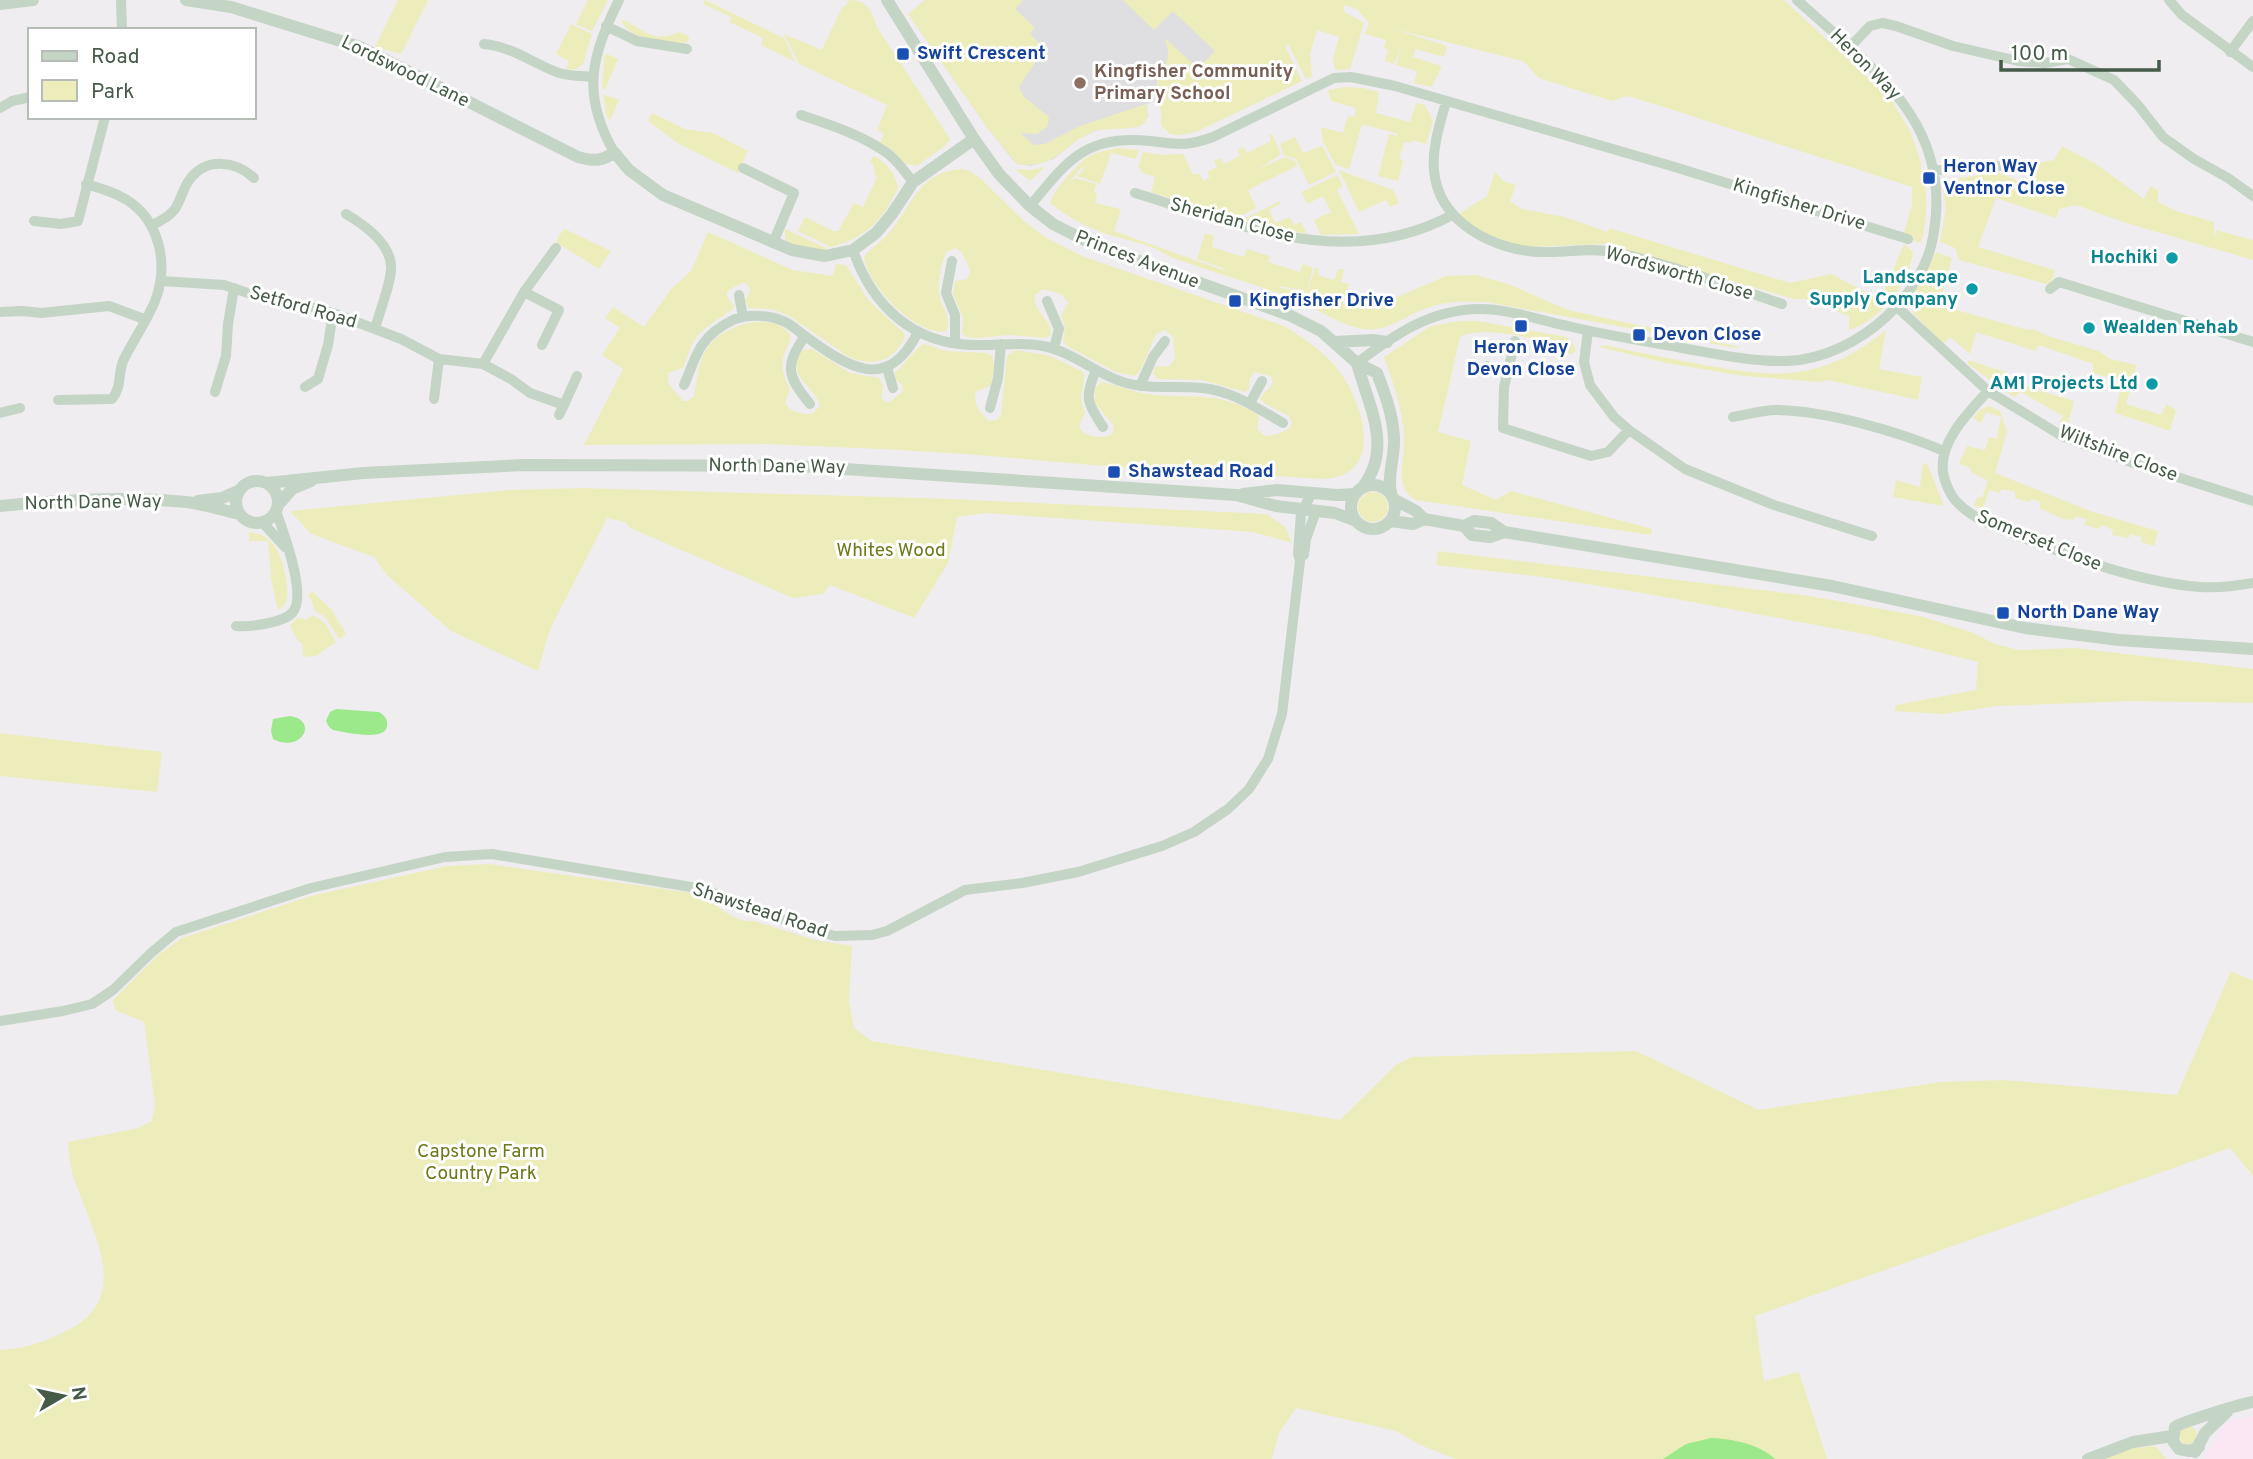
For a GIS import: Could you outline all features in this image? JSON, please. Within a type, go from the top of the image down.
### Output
[{"type":"street","points":[[0,4],[33,0]]},
{"type":"street","points":[[121,0],[122,28]]},
{"type":"street","name":"Lordswood Lane","points":[[186,0],[232,8],[360,47],[578,157],[599,160],[614,152]]},
{"type":"street","points":[[619,0],[598,47],[593,77],[594,104],[603,132],[614,152],[629,170],[663,195],[774,243],[792,250],[825,256],[853,250],[876,233],[913,182],[974,139]]},
{"type":"street","name":"Princes Avenue","points":[[887,0],[999,174],[1030,206],[1053,224],[1082,240],[1185,280],[1289,315],[1321,331],[1357,363],[1377,373],[1388,402],[1394,438],[1389,483],[1393,497]]},
{"type":"street","name":"Heron Way","points":[[1357,363],[1426,318],[1453,310],[1508,312],[1588,331],[1747,359],[1788,361],[1827,354],[1870,332],[1898,307],[1930,253],[1937,203],[1934,171],[1920,127],[1890,84],[1797,0]]},
{"type":"street","points":[[2169,0],[2182,15],[2253,67]]},
{"type":"street","points":[[2230,52],[2253,21]]},
{"type":"street","points":[[1850,47],[1870,26],[1882,23],[1953,46],[2018,61],[2045,63],[2067,59],[2114,80],[2163,137],[2253,196]]},
{"type":"street","points":[[606,26],[637,41],[687,49]]},
{"type":"street","points":[[484,44],[517,52],[560,74],[593,77]]},
{"type":"street","name":"Kingfisher Drive","points":[[1030,206],[1063,168],[1096,144],[1119,139],[1175,146],[1193,144],[1213,137],[1334,78],[1351,76],[1668,165],[1908,239]]},
{"type":"street","points":[[0,108],[12,101],[28,97]]},
{"type":"street","name":"Wordsworth Close","points":[[1446,102],[1435,145],[1434,171],[1438,192],[1452,215],[1475,233],[1520,250],[1544,253],[1580,249],[1612,252],[1782,304]]},
{"type":"street","points":[[801,116],[832,125],[866,140],[889,154],[913,182]]},
{"type":"street","points":[[34,221],[61,224],[78,221],[104,119]]},
{"type":"street","points":[[152,225],[173,211],[189,180],[200,170],[217,164],[228,164],[246,171],[254,178]]},
{"type":"street","points":[[1934,171],[1976,165],[2026,167]]},
{"type":"street","points":[[743,168],[794,193],[774,243]]},
{"type":"street","points":[[58,401],[112,399],[119,391],[123,360],[140,332],[162,281],[161,253],[152,225],[142,212],[127,199],[86,184]]},
{"type":"street","name":"Sheridan Close","points":[[1135,193],[1267,233],[1315,242],[1370,241],[1418,231],[1452,215]]},
{"type":"street","points":[[346,214],[376,238],[389,257],[392,268],[375,329]]},
{"type":"street","points":[[483,364],[524,292],[556,248]]},
{"type":"street","points":[[853,250],[863,278],[879,302],[918,332],[955,343],[1031,344],[1054,348],[1119,381],[1140,386],[1204,388],[1224,393],[1250,403],[1283,424]]},
{"type":"street","points":[[952,261],[946,293],[955,315],[955,343]]},
{"type":"street","name":"Setford Road","points":[[162,281],[224,285],[278,303],[333,313],[439,359],[483,364],[561,410],[577,376]]},
{"type":"street","points":[[2050,289],[2059,282],[2253,342]]},
{"type":"street","points":[[215,392],[226,356],[234,288]]},
{"type":"street","points":[[524,292],[559,310],[542,345]]},
{"type":"street","points":[[739,295],[743,317]]},
{"type":"street","points":[[1047,301],[1059,329],[1054,348]]},
{"type":"street","points":[[0,312],[41,313],[109,306],[144,319]]},
{"type":"street","name":"Wiltshire Close","points":[[1898,307],[1988,391],[2062,436],[2136,464],[2253,501]]},
{"type":"street","points":[[305,387],[318,379],[328,345],[333,313]]},
{"type":"street","points":[[684,385],[703,344],[722,325],[743,317],[764,316],[784,321],[848,365],[865,370],[887,368],[900,360],[918,332]]},
{"type":"street","points":[[1588,331],[1584,362],[1590,385],[1614,417],[1629,430],[1685,469],[1774,505],[1872,536]]},
{"type":"street","points":[[805,335],[793,353],[791,371],[797,386],[810,404]]},
{"type":"street","points":[[1140,386],[1153,357],[1165,341]]},
{"type":"street","points":[[1516,341],[1504,387],[1503,428],[1591,456],[1608,452],[1629,430]]},
{"type":"street","points":[[1335,342],[1387,342]]},
{"type":"street","points":[[990,408],[998,379],[1001,344]]},
{"type":"street","points":[[434,399],[439,359]]},
{"type":"street","name":"Princes Avenue","points":[[1357,363],[1376,419],[1377,438],[1374,464],[1368,480],[1359,491]]},
{"type":"street","points":[[1487,366],[1508,371]]},
{"type":"street","points":[[887,368],[893,388]]},
{"type":"street","points":[[1096,370],[1087,397],[1103,427]]},
{"type":"street","points":[[1250,403],[1262,381]]},
{"type":"street","points":[[1733,417],[1775,410],[1821,416],[1910,436],[1944,451],[1966,416],[1988,391]]},
{"type":"street","points":[[0,413],[20,408]]},
{"type":"street","name":"Somerset Close","points":[[1944,451],[1943,473],[1953,499],[1971,514],[1990,524],[2109,569],[2153,580],[2202,587],[2253,583]]},
{"type":"street","name":"North Dane Way","points":[[0,506],[101,500],[187,502],[222,498],[238,492],[251,481],[267,483],[363,473],[524,465],[799,466],[1236,495],[1276,506],[1340,515],[1356,521]]},
{"type":"street","name":"North Dane Way","points":[[187,502],[239,514],[247,521],[262,522],[271,518],[292,489],[318,478]]},
{"type":"street","points":[[236,626],[265,624],[281,619],[293,612],[298,600],[277,508],[276,492],[267,483]]},
{"type":"street","points":[[1393,497],[1396,508],[1391,521],[1383,527],[1373,530],[1356,521],[1351,508],[1359,491],[1377,485],[1424,519]]},
{"type":"street","name":"North Dane Way","points":[[1236,495],[1277,489],[1312,493],[1359,491]]},
{"type":"street","points":[[238,492],[236,507],[239,514]]},
{"type":"street","name":"Shawstead Road","points":[[0,1021],[92,1004],[113,990],[176,932],[311,888],[445,857],[492,855],[703,889],[808,929],[835,936],[872,935],[887,930],[965,890],[1078,872],[1162,846],[1194,832],[1233,805],[1254,782],[1272,752],[1283,706],[1300,561],[1298,554],[1302,509],[1312,493]]},
{"type":"street","name":"Shawstead Road","points":[[1300,561],[1316,511]]},
{"type":"street","points":[[1391,521],[1413,524],[1424,519],[1464,526],[1472,535],[1490,537],[1504,531],[1832,586],[2025,628],[2132,641],[2253,649]]},
{"type":"street","points":[[262,522],[276,535],[289,554]]},
{"type":"street","points":[[2174,1447],[2179,1423],[2253,1402]]},
{"type":"street","points":[[2191,1459],[2208,1429],[2232,1407]]},
{"type":"street","points":[[2193,1421],[2200,1427],[2201,1442]]},
{"type":"street","points":[[2088,1459],[2133,1442],[2174,1447],[2184,1451],[2201,1442]]},
{"type":"shaded area","name":"Kingfisher Community Primary School","points":[[925,0],[1297,0],[1289,43],[1198,86],[1147,104],[1148,117],[1139,127],[1095,131],[1078,139],[1054,159],[1031,166],[1017,164],[1012,159],[908,14]]},
{"type":"shaded area","points":[[336,709],[379,712],[385,717],[387,726],[380,734],[372,735],[333,730],[326,721],[330,712]]},
{"type":"shaded area","points":[[290,716],[304,723],[303,735],[292,742],[273,739],[273,719]]},
{"type":"shaded area","points":[[2253,1416],[2253,1459],[2204,1459],[2226,1422]]},
{"type":"shaded area","points":[[1711,1438],[1745,1443],[1775,1459],[1663,1459],[1686,1444]]},
{"type":"green space","points":[[398,0],[428,0],[401,54],[375,47]]},
{"type":"green space","points":[[588,0],[608,0],[592,31],[576,24]]},
{"type":"green space","points":[[705,0],[784,38],[795,62],[761,45],[763,38],[729,22],[731,17],[703,4]]},
{"type":"green space","points":[[849,0],[861,2],[869,8],[878,29],[950,139],[946,145],[917,166],[906,164],[891,149],[880,143],[884,134],[877,130],[887,105],[799,64],[784,34],[822,50],[842,7],[845,7]]},
{"type":"green space","points":[[925,0],[1023,0],[1015,9],[1035,28],[1030,34],[1041,45],[1034,64],[1019,87],[1024,97],[1049,117],[1047,127],[1037,134],[1021,133],[1033,145],[1045,144],[1080,126],[1146,104],[1146,120],[1139,126],[1095,131],[1042,163],[1017,164],[986,126],[908,14]]},
{"type":"green space","points":[[1123,0],[1784,0],[1891,99],[1911,133],[1925,180],[1926,216],[1921,243],[1903,237],[1912,204],[1912,187],[1651,103],[1627,96],[1612,101],[1539,78],[1523,61],[1394,29],[1447,46],[1444,57],[1415,49],[1413,57],[1442,66],[1432,87],[1414,83],[1417,71],[1396,65],[1402,43],[1394,64],[1385,61],[1388,50],[1384,48],[1386,40],[1365,34],[1369,23],[1357,9],[1345,5],[1343,11],[1364,23],[1350,69],[1335,70],[1333,58],[1339,37],[1317,30],[1310,53],[1312,76],[1306,79],[1288,44],[1285,46],[1302,81],[1196,132],[1170,134],[1161,125],[1157,86],[1158,74],[1168,58],[1165,38],[1198,69],[1215,51],[1173,11],[1154,30]]},
{"type":"green space","points":[[624,20],[651,35],[664,36],[680,32],[690,37],[686,43],[641,37],[626,28],[621,21]]},
{"type":"green space","points":[[571,24],[592,34],[583,64],[576,69],[566,69],[569,61],[556,54]]},
{"type":"green space","points":[[607,54],[618,59],[605,90],[602,88],[604,56]]},
{"type":"green space","points":[[1345,87],[1379,92],[1376,113],[1410,122],[1416,103],[1425,105],[1433,121],[1426,144],[1412,140],[1411,143],[1404,142],[1399,159],[1403,160],[1398,181],[1378,176],[1389,134],[1398,134],[1362,124],[1349,169],[1336,165],[1323,142],[1321,127],[1343,133],[1348,116],[1354,117],[1356,108],[1331,101],[1328,90]]},
{"type":"green space","points":[[603,94],[619,100],[610,121],[606,114]]},
{"type":"green space","points":[[652,113],[685,129],[713,133],[748,151],[738,173],[679,144],[648,121]]},
{"type":"green space","points":[[1272,134],[1281,154],[1259,169],[1285,157],[1295,161],[1297,166],[1248,190],[1256,208],[1236,218],[1151,192],[1155,177],[1140,172],[1138,167],[1143,152],[1183,154],[1193,175],[1199,173],[1203,181],[1210,177],[1207,172],[1217,167],[1214,161],[1220,158],[1224,164],[1240,156],[1237,150],[1244,147],[1247,153],[1271,141],[1269,135]]},
{"type":"green space","points":[[1295,137],[1303,153],[1322,146],[1336,172],[1309,185],[1296,159],[1284,155],[1280,144]]},
{"type":"green space","points":[[2062,146],[2096,164],[2144,199],[2150,186],[2158,190],[2158,202],[2176,211],[2214,222],[2214,238],[2216,230],[2253,240],[2253,260],[2123,222],[2076,205],[2059,209],[2056,218],[1996,198],[1978,247],[2055,270],[2050,285],[1959,260],[1955,248],[1940,242],[1946,209],[1942,181],[1997,172],[2031,186],[2037,163],[2054,160]]},
{"type":"green space","points":[[1118,148],[1139,150],[1136,159],[1111,153],[1100,184],[1077,176],[1084,169],[1082,167],[1068,184],[1075,178],[1096,184],[1095,203],[1121,209],[1114,231],[1223,270],[1197,259],[1205,233],[1214,236],[1212,247],[1244,257],[1247,249],[1270,256],[1268,262],[1300,272],[1303,264],[1313,268],[1307,291],[1278,286],[1280,288],[1307,292],[1315,268],[1319,269],[1318,275],[1334,280],[1338,269],[1344,269],[1341,282],[1349,284],[1343,304],[1361,308],[1376,306],[1446,276],[1476,275],[1508,284],[1568,310],[1740,347],[1487,302],[1440,304],[1380,328],[1356,327],[1295,299],[1093,229],[1050,203],[1070,173],[1085,159]]},
{"type":"green space","points":[[873,156],[890,169],[898,188],[872,226],[864,233],[831,247],[798,231],[805,217],[838,231],[854,203],[863,207],[876,179],[873,164],[869,162]]},
{"type":"green space","points":[[1045,167],[1030,181],[1015,169],[1030,170]]},
{"type":"green space","points":[[962,169],[980,178],[1024,221],[1045,237],[1082,256],[1284,326],[1311,344],[1335,366],[1345,380],[1361,415],[1364,434],[1362,451],[1356,465],[1343,475],[1322,479],[881,449],[766,444],[584,445],[623,369],[602,355],[620,328],[605,318],[613,307],[644,327],[671,289],[691,271],[708,232],[793,270],[833,276],[836,264],[846,265],[869,301],[904,333],[905,337],[889,357],[874,362],[858,360],[849,357],[788,315],[771,309],[749,308],[745,301],[750,289],[747,284],[742,283],[727,291],[727,297],[734,306],[732,310],[699,335],[683,368],[668,373],[668,383],[683,401],[694,396],[702,359],[714,340],[735,327],[759,322],[771,323],[790,334],[783,360],[784,375],[790,389],[785,403],[790,409],[800,413],[812,414],[820,406],[798,373],[796,366],[803,350],[812,349],[850,373],[879,378],[883,386],[881,398],[889,403],[903,391],[902,385],[895,379],[895,373],[924,344],[947,351],[987,353],[992,356],[994,365],[991,386],[977,391],[975,395],[980,412],[989,421],[997,420],[1001,415],[1007,356],[1016,350],[1051,356],[1083,372],[1081,400],[1085,413],[1079,426],[1084,433],[1093,436],[1108,436],[1114,429],[1095,403],[1095,388],[1102,382],[1148,394],[1207,397],[1231,402],[1257,414],[1257,429],[1265,436],[1288,429],[1292,422],[1289,416],[1264,403],[1260,398],[1273,384],[1271,376],[1255,372],[1250,378],[1249,389],[1245,392],[1202,380],[1157,379],[1153,373],[1155,367],[1169,366],[1175,359],[1173,337],[1165,330],[1156,334],[1140,371],[1135,376],[1116,372],[1067,346],[1063,341],[1065,328],[1061,316],[1068,303],[1061,294],[1043,289],[1035,295],[1036,306],[1050,328],[1051,334],[1047,338],[1010,335],[966,337],[962,333],[963,318],[953,294],[955,281],[967,279],[971,271],[962,253],[956,248],[946,252],[939,277],[940,297],[948,321],[946,331],[935,331],[908,318],[883,294],[867,268],[864,257],[888,234],[925,184],[935,176]]},
{"type":"green space","points":[[1339,170],[1393,190],[1399,203],[1390,207],[1386,200],[1359,212]]},
{"type":"green space","points":[[1495,172],[1503,181],[1516,185],[1510,201],[1522,209],[1565,217],[1608,232],[1609,228],[1790,283],[1831,274],[1868,293],[1885,295],[1883,294],[1904,244],[1913,252],[1906,276],[1882,310],[1849,330],[1849,316],[1806,299],[1794,299],[1605,244],[1524,247],[1483,233],[1457,215],[1487,196]]},
{"type":"green space","points":[[1338,175],[1343,186],[1337,190],[1359,234],[1321,235],[1314,220],[1331,212],[1323,196],[1307,204],[1301,192]]},
{"type":"green space","points":[[1280,201],[1281,203],[1269,210],[1275,223],[1290,217],[1294,225],[1301,222],[1307,234],[1242,220]]},
{"type":"green space","points":[[565,229],[611,251],[599,269],[557,243],[558,236]]},
{"type":"green space","points":[[785,229],[826,248],[827,251],[793,247],[785,240]]},
{"type":"green space","points":[[1936,252],[1952,258],[1939,305],[2028,330],[2033,329],[2099,351],[2110,359],[2137,365],[2126,404],[2162,415],[2166,404],[2176,410],[2170,431],[2115,413],[2122,381],[2093,373],[2093,364],[2039,345],[2035,351],[1976,332],[1970,354],[1950,337],[1943,344],[1913,313],[1910,302]]},
{"type":"green space","points":[[1478,321],[1567,337],[1576,351],[1572,354],[1532,345],[1530,338],[1504,334],[1484,332],[1460,337],[1438,432],[1471,441],[1462,485],[1496,500],[1511,491],[1652,529],[1651,535],[1416,500],[1408,494],[1402,478],[1403,425],[1384,357],[1431,326]]},
{"type":"green space","points":[[1886,330],[1879,369],[1922,377],[1918,400],[1828,380],[1820,382],[1744,376],[1666,363],[1599,347],[1605,345],[1748,372],[1795,372],[1839,360],[1862,348]]},
{"type":"green space","points":[[1968,360],[2005,372],[2025,386],[2074,401],[2067,427],[2059,423],[2063,416],[2021,392],[2014,397],[1968,364]]},
{"type":"green space","points":[[1989,406],[2000,411],[2007,431],[1995,473],[2090,511],[2158,531],[2154,546],[2141,542],[2142,537],[2130,534],[2129,538],[2112,535],[2113,530],[2102,525],[2099,529],[2084,525],[2087,519],[2075,516],[2074,520],[2063,519],[2039,508],[2041,502],[2015,498],[2015,492],[2002,489],[1999,493],[1989,490],[1983,509],[1974,505],[1977,497],[1982,498],[1988,481],[1971,472],[1971,468],[1959,464],[1967,446],[1985,450],[1989,437],[1997,439],[2001,417],[1986,412],[1981,423],[1973,418],[1979,410]]},
{"type":"green space","points":[[1927,463],[1944,506],[1893,497],[1896,480],[1920,487],[1923,464]]},
{"type":"green space","name":"Whites Wood","points":[[582,488],[952,499],[1267,514],[1285,527],[1292,543],[1253,532],[985,513],[957,517],[948,563],[914,618],[830,585],[823,594],[793,598],[630,528],[625,522],[607,518],[550,629],[538,671],[451,631],[387,575],[374,557],[311,534],[290,511],[510,490]]},
{"type":"green space","points":[[1373,492],[1384,496],[1388,507],[1384,518],[1373,522],[1362,518],[1358,507],[1362,496]]},
{"type":"green space","points":[[249,532],[268,539],[280,555],[287,596],[285,603],[278,610],[271,579],[268,541],[249,541]]},
{"type":"green space","points":[[1438,551],[1810,596],[1920,616],[1971,632],[1995,644],[2019,650],[2075,648],[2253,669],[2253,703],[2131,701],[1998,706],[1944,714],[1894,711],[1896,705],[1976,690],[1978,662],[1870,635],[1643,593],[1543,577],[1436,565]]},
{"type":"green space","points":[[312,591],[331,609],[346,634],[339,639],[326,618],[314,610],[308,596]]},
{"type":"green space","points":[[313,615],[325,623],[336,642],[316,656],[303,657],[302,644],[295,637],[290,625],[298,618],[306,620]]},
{"type":"green space","points":[[0,733],[162,752],[157,792],[0,776]]},
{"type":"green space","name":"Capstone Farm Country Park","points":[[489,864],[699,894],[744,921],[754,921],[815,940],[852,946],[849,1001],[854,1028],[872,1041],[1340,1120],[1397,1064],[1412,1057],[1636,1051],[1759,1110],[1941,1082],[2004,1080],[2177,1095],[2231,971],[2253,981],[2253,1176],[2230,1148],[1755,1316],[1764,1381],[1799,1372],[1827,1459],[1456,1459],[1420,1445],[1396,1431],[1296,1408],[1279,1433],[1272,1459],[0,1459],[0,1350],[39,1343],[85,1319],[98,1303],[103,1285],[103,1265],[98,1243],[73,1175],[68,1142],[139,1128],[152,1121],[155,1104],[144,1022],[115,1010],[113,1000],[158,955],[182,938],[311,896],[447,866]]},
{"type":"green space","points":[[2188,1426],[2194,1429],[2197,1435],[2194,1441],[2188,1444],[2182,1441],[2179,1435],[2182,1429]]},
{"type":"green space","points":[[2156,1446],[2166,1459],[2100,1459],[2125,1449]]},
{"type":"place","name":"Swift Crescent","points":[[903,54]]},
{"type":"place","name":"Kingfisher Community Primary School","points":[[1080,83]]},
{"type":"place","name":"Heron Way Ventnor Close","points":[[1929,178]]},
{"type":"place","name":"Hochiki","points":[[2172,258]]},
{"type":"place","name":"Landscape Supply Company","points":[[1972,289]]},
{"type":"place","name":"Kingfisher Drive","points":[[1235,301]]},
{"type":"place","name":"Heron Way Devon Close","points":[[1521,326]]},
{"type":"place","name":"Wealden Rehab","points":[[2089,328]]},
{"type":"place","name":"Devon Close","points":[[1639,335]]},
{"type":"place","name":"AM1 Projects Ltd","points":[[2152,384]]},
{"type":"place","name":"Shawstead Road","points":[[1114,472]]},
{"type":"place","name":"North Dane Way","points":[[2003,613]]}]
